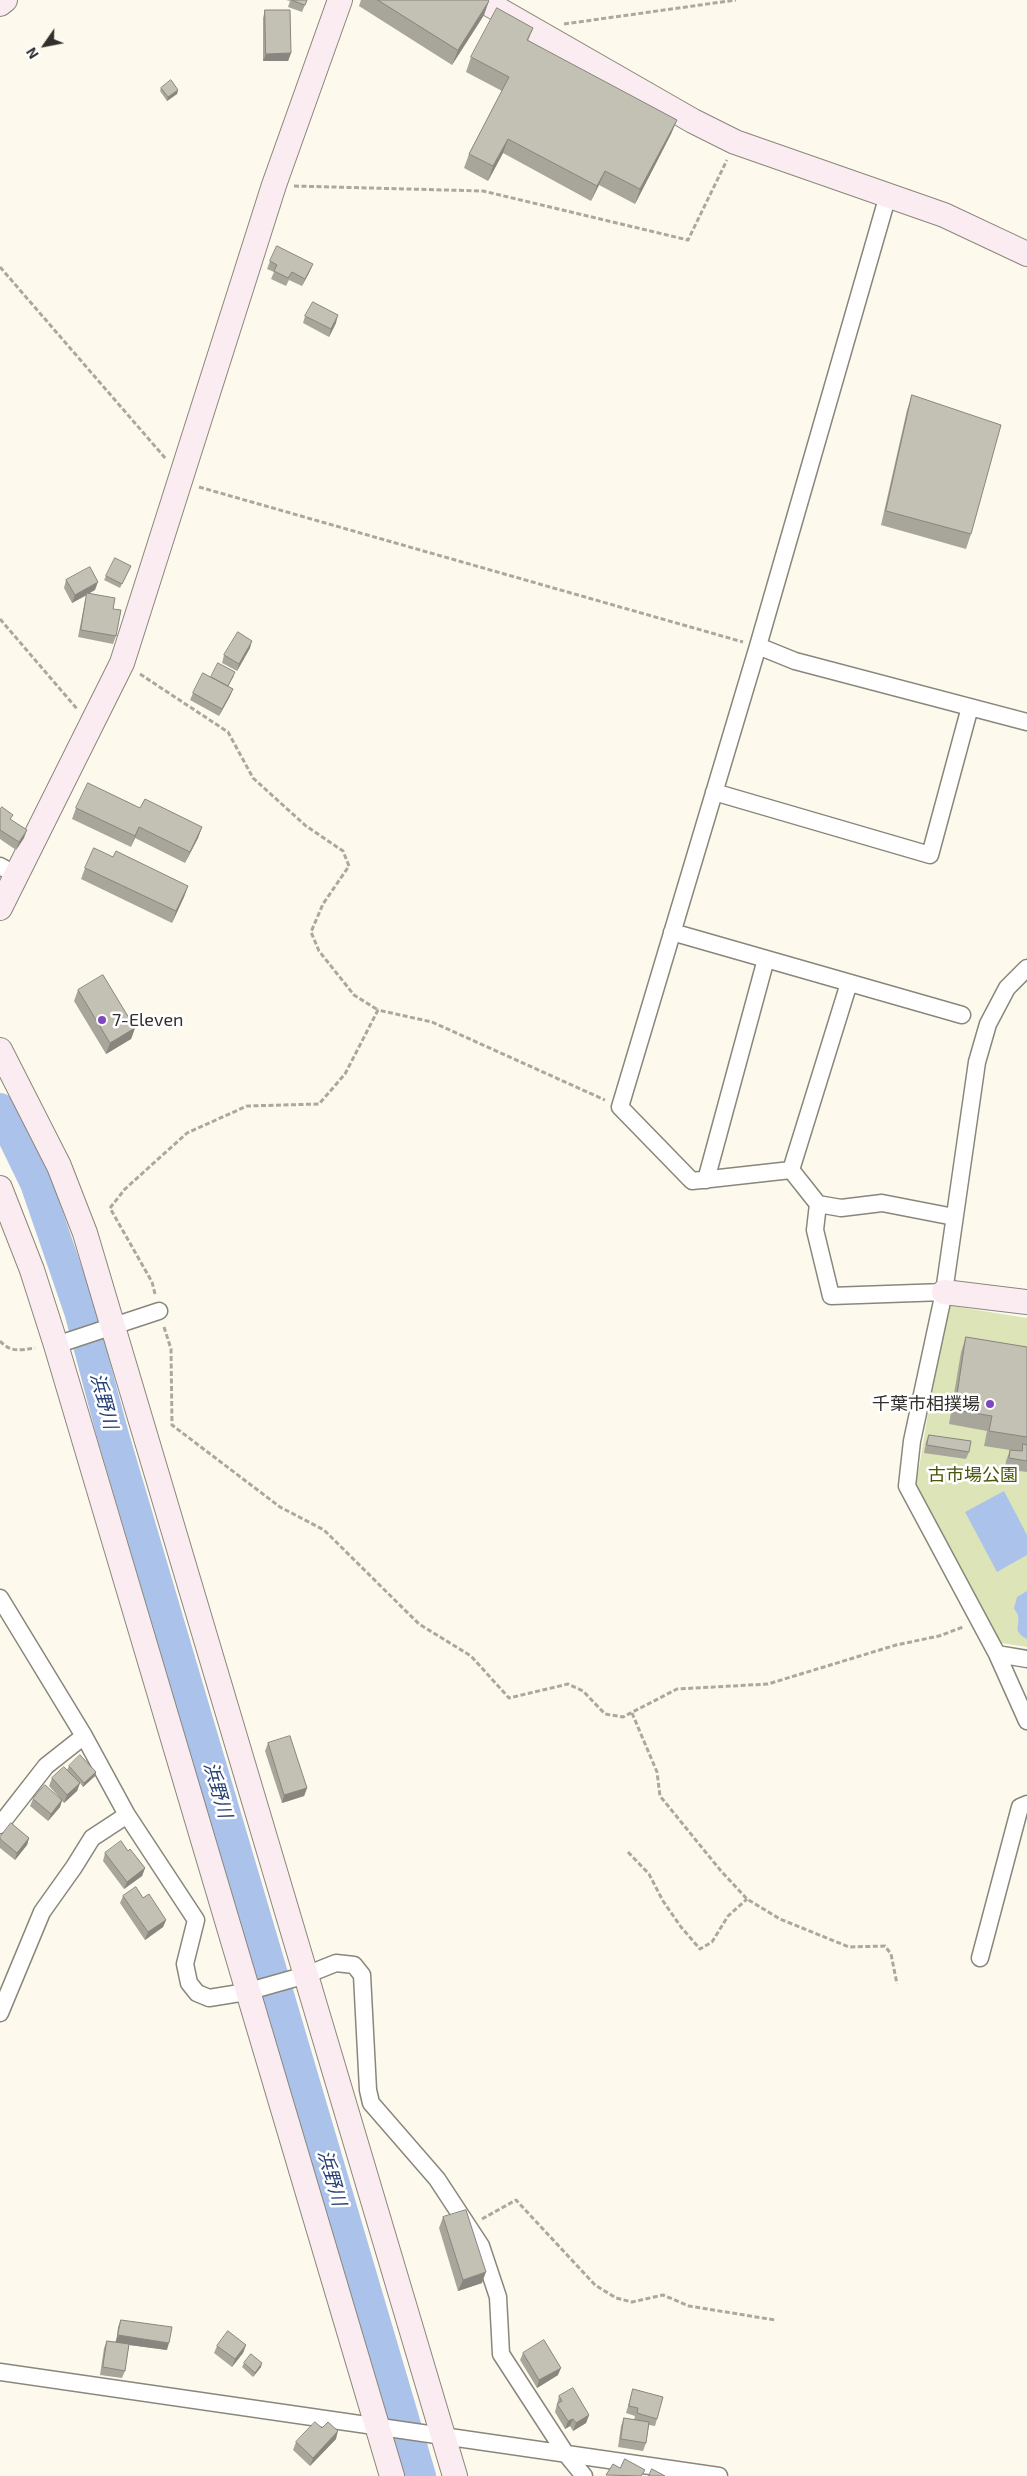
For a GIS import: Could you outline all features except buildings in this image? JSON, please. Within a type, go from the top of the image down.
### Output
[{"type":"street","points":[[0,4],[5,0]]},
{"type":"street","points":[[0,908],[8,870],[91,725],[122,662],[274,185],[340,0]]},
{"type":"street","points":[[482,0],[529,29],[693,121],[735,142],[944,215],[1027,254]]},
{"type":"street","points":[[791,1170],[692,1181],[620,1107],[758,646],[888,194]]},
{"type":"street","points":[[758,646],[795,661],[1027,722]]},
{"type":"street","points":[[714,792],[930,855],[970,707]]},
{"type":"street","points":[[672,932],[962,1015]]},
{"type":"street","points":[[706,1180],[766,959]]},
{"type":"street","points":[[1027,968],[1007,988],[988,1024],[977,1062],[944,1292],[912,1440],[907,1486],[978,1622],[997,1654],[1027,1721]]},
{"type":"street","points":[[791,1170],[848,983]]},
{"type":"street","points":[[0,1050],[60,1166],[85,1233],[114,1325],[455,2476]]},
{"type":"street","points":[[791,1170],[818,1204],[841,1208],[882,1203],[954,1217]]},
{"type":"street","points":[[0,1188],[32,1270],[56,1345],[246,1992],[392,2476]]},
{"type":"street","points":[[818,1204],[815,1230],[831,1296],[944,1292],[1027,1302]]},
{"type":"street","points":[[56,1345],[159,1311]]},
{"type":"street","points":[[0,1598],[84,1736],[127,1815],[196,1920],[185,1964],[189,1983],[197,1993],[209,1998],[246,1992],[306,1975],[336,1963],[354,1964],[362,1974],[368,2090],[371,2103],[437,2179],[481,2246],[498,2297],[501,2354],[566,2454],[584,2476]]},
{"type":"street","points":[[997,1654],[1027,1659]]},
{"type":"street","points":[[0,1826],[46,1766],[84,1736]]},
{"type":"street","points":[[980,1958],[1020,1807],[1027,1804]]},
{"type":"street","points":[[0,2013],[42,1912],[92,1838],[127,1815]]},
{"type":"street","points":[[0,2372],[719,2476]]},
{"type":"path","points":[[529,29],[708,2],[736,0]]},
{"type":"path","points":[[274,185],[483,191],[688,240],[735,142]]},
{"type":"path","points":[[0,267],[180,476],[204,490],[758,646]]},
{"type":"path","points":[[0,619],[91,725]]},
{"type":"path","points":[[122,662],[228,732],[253,778],[306,826],[343,851],[349,866],[323,904],[311,932],[319,952],[354,995],[378,1010],[432,1022],[620,1107]]},
{"type":"path","points":[[378,1010],[346,1074],[319,1104],[247,1106],[187,1133],[125,1189],[110,1208],[152,1282],[171,1349],[172,1424],[280,1507],[324,1530],[419,1624],[471,1656],[509,1698],[568,1684],[583,1691],[605,1714],[623,1717],[677,1689],[768,1684],[896,1645],[939,1636],[978,1622]]},
{"type":"path","points":[[0,1341],[6,1347],[15,1351],[56,1345]]},
{"type":"path","points":[[632,1713],[657,1772],[660,1796],[721,1871],[747,1898],[780,1919],[849,1947],[886,1946],[891,1954],[898,1984]]},
{"type":"path","points":[[628,1852],[649,1874],[663,1901],[681,1927],[700,1949],[712,1942],[728,1916],[747,1898]]},
{"type":"path","points":[[468,2226],[516,2200],[595,2285],[616,2298],[632,2302],[663,2295],[689,2306],[775,2320]]},
{"type":"green space","name":"古市場公園","points":[[946,1305],[1027,1318],[1027,1647],[1001,1643],[916,1486]]},
{"type":"water","points":[[1004,1491],[1027,1535],[1027,1555],[997,1572],[965,1512]]},
{"type":"water","points":[[1027,1591],[1027,1639],[1018,1631],[1018,1615],[1014,1608],[1017,1597]]},
{"type":"waterway","name":"浜野川","points":[[0,1109],[36,1183],[80,1311],[112,1432],[420,2476]]},
{"type":"place","name":"7-Eleven","points":[[102,1020]]},
{"type":"place","name":"千葉市相撲場","points":[[990,1404]]}]
